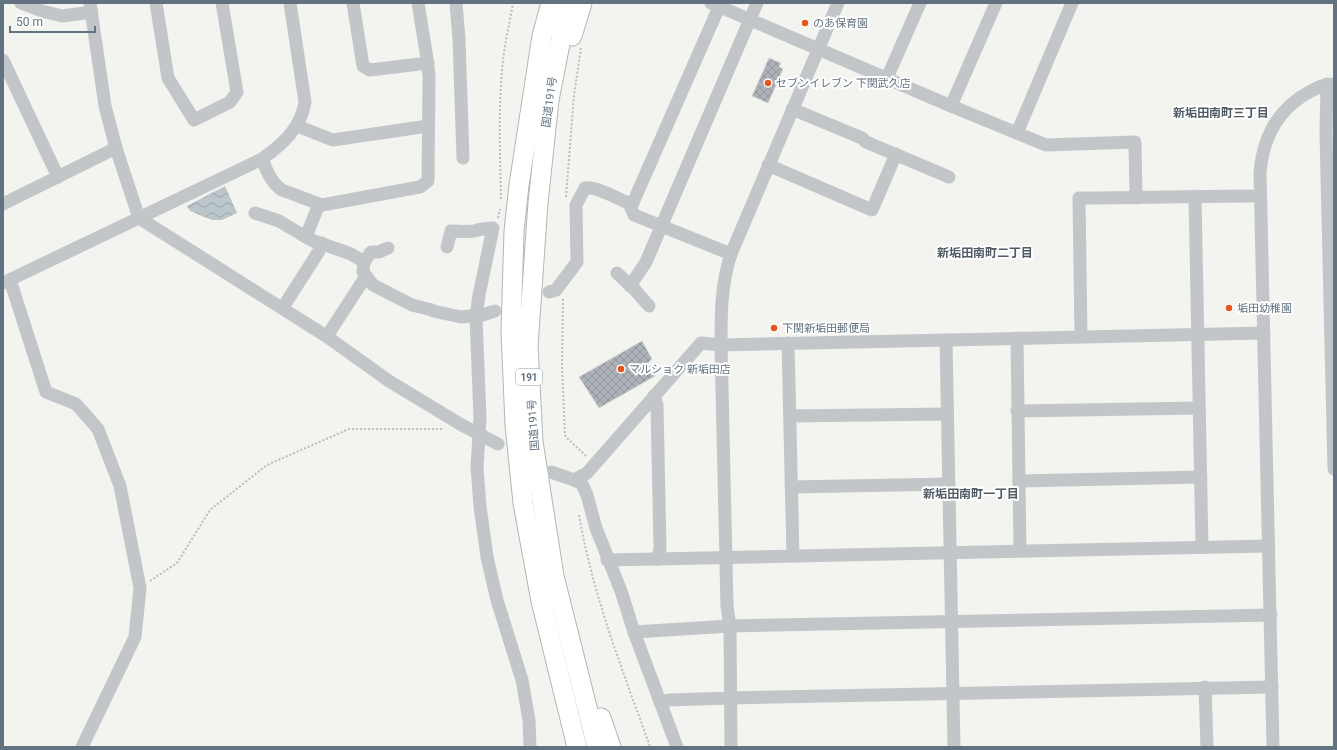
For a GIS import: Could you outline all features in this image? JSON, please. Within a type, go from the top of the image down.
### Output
[{"type":"highway","points":[[519,185],[525,86],[539,3]]},
{"type":"highway","name":"国道191号","points":[[551,3],[542,36],[519,185],[514,231],[511,331],[515,424],[523,503],[541,601],[576,747]]},
{"type":"highway","name":"国道191号","points":[[568,3],[549,100],[538,203],[528,346],[533,442],[554,576],[597,747]]},
{"type":"highway","points":[[554,70],[568,51],[582,3]]},
{"type":"highway","points":[[554,576],[611,747]]},
{"type":"street","points":[[21,3],[42,11],[62,16],[91,8],[103,94],[116,148],[139,218],[326,336],[389,381],[479,435],[498,444]]},
{"type":"street","points":[[156,3],[168,78],[194,120],[230,102],[236,92],[222,3]]},
{"type":"street","points":[[82,747],[135,637],[140,588],[120,486],[98,429],[76,404],[46,392],[6,281],[262,159],[278,148],[290,136],[297,126],[302,115],[305,102],[290,3]]},
{"type":"street","points":[[353,3],[363,66],[370,70],[428,63]]},
{"type":"street","points":[[262,159],[277,187],[319,204],[420,187],[428,180],[428,63],[418,3]]},
{"type":"street","points":[[456,3],[459,38],[463,158]]},
{"type":"street","points":[[630,286],[643,267],[662,226],[757,3]]},
{"type":"street","points":[[731,747],[730,626],[727,606],[720,313],[723,282],[731,254],[838,3]]},
{"type":"street","points":[[887,78],[920,3]]},
{"type":"street","points":[[951,106],[996,3]]},
{"type":"street","points":[[1017,133],[1072,3]]},
{"type":"street","points":[[731,254],[634,215],[631,208],[715,5],[1046,145],[1135,142],[1136,198]]},
{"type":"street","points":[[3,60],[58,177]]},
{"type":"street","points":[[1273,747],[1260,173],[1261,156],[1269,133],[1279,117],[1293,103],[1307,93],[1330,84],[1327,149],[1334,469]]},
{"type":"street","points":[[792,109],[862,138],[866,142],[949,177]]},
{"type":"street","points":[[297,126],[333,140],[428,126]]},
{"type":"street","points":[[3,204],[116,148]]},
{"type":"street","points":[[768,165],[872,210],[896,154]]},
{"type":"street","points":[[549,292],[556,290],[577,262],[576,205],[585,188],[597,190],[632,205]]},
{"type":"street","points":[[1195,196],[1202,547]]},
{"type":"street","points":[[1081,336],[1079,198],[1251,196]]},
{"type":"street","points":[[306,236],[319,204]]},
{"type":"street","points":[[255,213],[279,221],[306,236],[320,247],[351,254],[364,262]]},
{"type":"street","points":[[446,247],[451,231],[465,232],[484,228],[493,228],[473,317],[479,435],[477,467],[482,528],[487,557],[497,600],[522,680],[529,720],[530,747]]},
{"type":"street","points":[[287,301],[320,247]]},
{"type":"street","points":[[388,248],[379,252],[371,252],[364,262],[363,272],[373,285],[412,305],[461,317],[473,317],[495,311]]},
{"type":"street","points":[[617,273],[649,306]]},
{"type":"street","points":[[332,330],[366,276]]},
{"type":"street","points":[[574,480],[587,473],[701,344],[721,345],[1264,333]]},
{"type":"street","points":[[1016,338],[1020,551]]},
{"type":"street","points":[[946,340],[954,747]]},
{"type":"street","points":[[788,343],[793,556]]},
{"type":"street","points":[[654,396],[657,405],[660,548],[658,559]]},
{"type":"street","points":[[1017,411],[1199,408]]},
{"type":"street","points":[[790,416],[947,414]]},
{"type":"street","points":[[551,472],[582,484],[587,495],[607,560],[621,591],[634,632],[677,747]]},
{"type":"street","points":[[1019,481],[1201,477]]},
{"type":"street","points":[[791,487],[949,484]]},
{"type":"street","points":[[607,560],[1269,546]]},
{"type":"street","points":[[634,632],[730,626],[1271,615]]},
{"type":"street","points":[[660,702],[669,700],[954,692],[1272,686]]},
{"type":"street","points":[[1205,687],[1207,747]]},
{"type":"path","points":[[497,222],[502,204],[500,124],[503,59],[513,3]]},
{"type":"path","points":[[565,204],[573,103],[582,44]]},
{"type":"path","points":[[565,278],[562,319],[562,366],[565,435],[566,438],[588,459]]},
{"type":"path","points":[[140,588],[177,563],[210,510],[267,465],[349,429],[449,430],[460,424]]},
{"type":"path","points":[[579,515],[585,549],[600,601],[622,669],[650,747]]},
{"type":"water","points":[[225,186],[237,213],[222,220],[212,220],[190,211],[187,206]]},
{"type":"building","name":"セブンイレブン 下関武久店","points":[[769,58],[781,63],[779,67],[783,69],[768,103],[752,96]]},
{"type":"building","name":"マルショク 新垢田店","points":[[642,341],[652,359],[648,363],[655,376],[599,408],[579,377]]},
{"type":"place","name":"のあ保育園","points":[[805,23]]},
{"type":"place","name":"セブンイレブン 下関武久店","points":[[768,83]]},
{"type":"place","name":"垢田幼稚園","points":[[1229,308]]},
{"type":"place","name":"下関新垢田郵便局","points":[[774,328]]},
{"type":"place","name":"マルショク 新垢田店","points":[[621,369]]},
{"type":"district","name":"新垢田南町三丁目","points":[[1221,113]]},
{"type":"district","name":"新垢田南町二丁目","points":[[985,253]]},
{"type":"district","name":"新垢田南町一丁目","points":[[971,494]]}]
